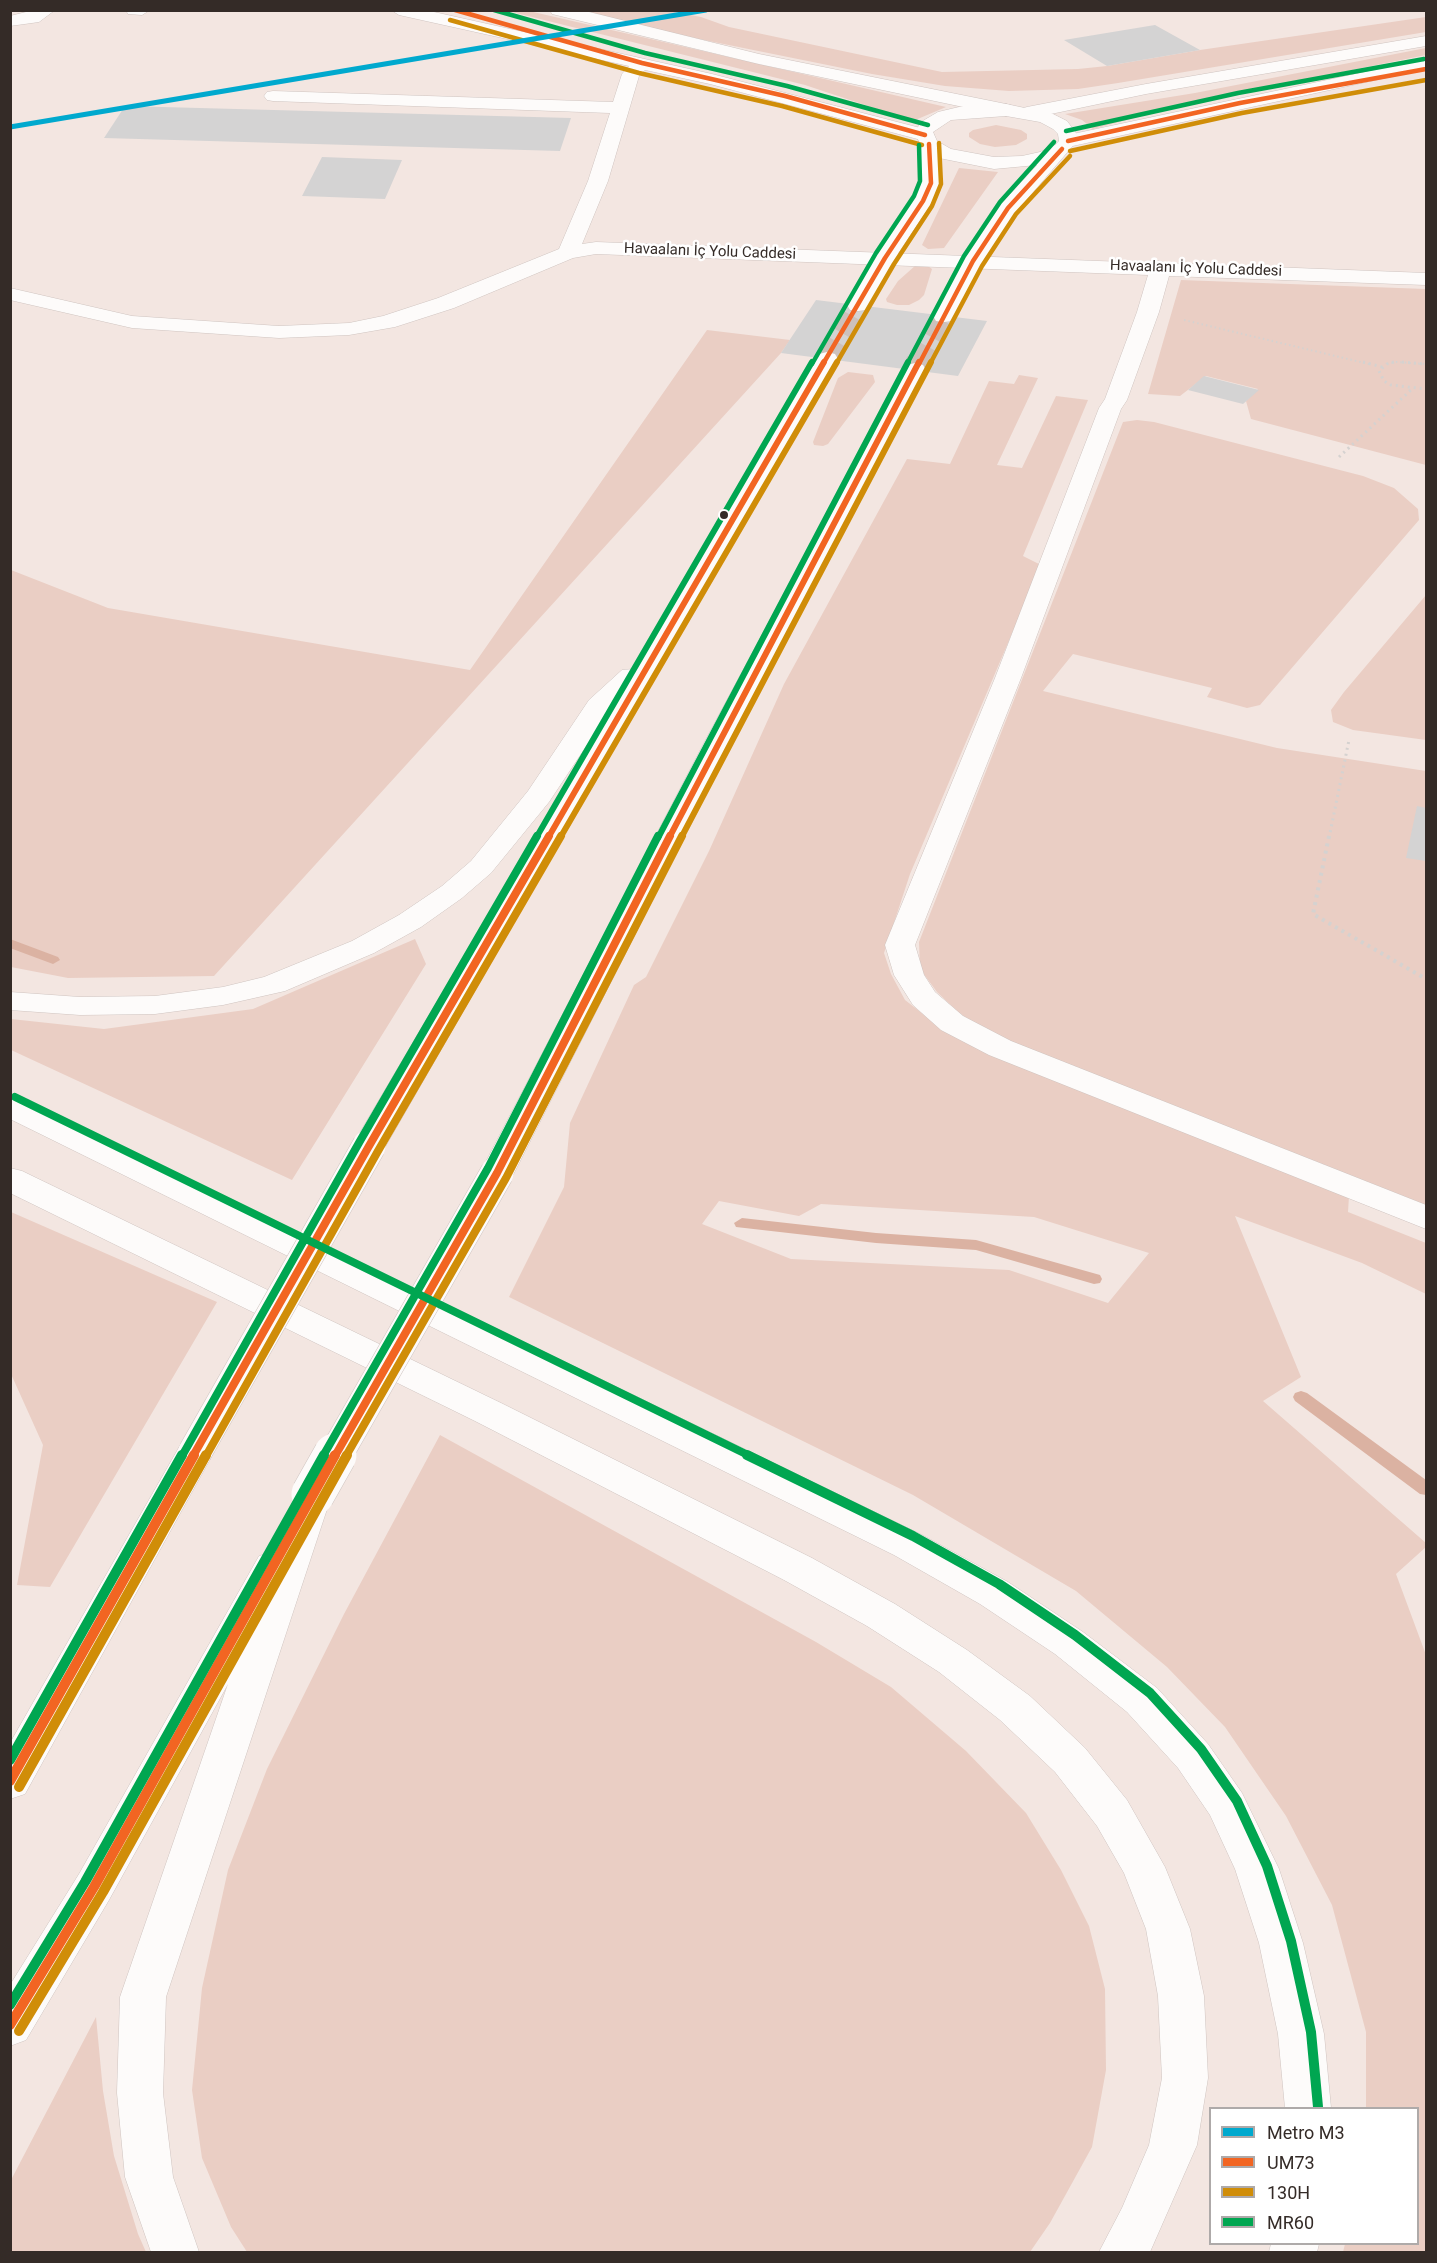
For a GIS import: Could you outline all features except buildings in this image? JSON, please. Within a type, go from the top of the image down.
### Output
[{"type":"main road","points":[[10,21],[33,18],[47,10]]},
{"type":"main road","points":[[134,10],[142,10]]},
{"type":"main road","points":[[399,10],[785,96],[927,139],[955,157],[994,162],[1035,160],[1065,145],[1240,103],[1426,66]]},
{"type":"main road","points":[[453,10],[642,63]]},
{"type":"main road","points":[[558,10],[759,59],[1027,113],[1060,125],[1067,133],[1065,145],[1008,208],[973,261],[944,316]]},
{"type":"main road","points":[[1027,113],[1426,41]]},
{"type":"main road","points":[[568,253],[598,181],[631,74],[642,63]]},
{"type":"main road","points":[[273,96],[621,108]]},
{"type":"main road","points":[[858,305],[885,258],[923,201],[931,183],[928,126],[945,116],[974,111],[1006,110]]},
{"type":"main road","name":"Havaalanı İç Yolu Caddesi","points":[[10,294],[132,322],[257,331],[337,329],[387,322],[415,314],[568,253],[596,248],[1158,267],[1426,279]]},
{"type":"main road","points":[[1158,267],[1159,274],[1148,312],[1008,678],[900,945],[909,975],[924,998],[952,1023],[1000,1048],[1426,1218]]},
{"type":"main road","points":[[10,1782],[369,1146],[827,359]]},
{"type":"main road","points":[[10,2026],[94,1887],[313,1494],[497,1173],[712,754],[915,370]]},
{"type":"main road","points":[[10,1001],[80,1006],[155,1005],[223,996],[274,984],[363,947],[452,892],[481,867],[539,796],[599,706],[656,653]]},
{"type":"main road","points":[[10,1106],[908,1545],[994,1593],[1069,1643],[1142,1700],[1193,1756],[1227,1805],[1257,1869],[1281,1943],[1301,2034],[1308,2107]]},
{"type":"main road","points":[[10,1179],[477,1407],[798,1569],[881,1615],[954,1661],[1015,1708],[1070,1760],[1112,1813],[1143,1867],[1168,1929],[1181,1996],[1185,2079],[1173,2145],[1140,2223],[1123,2253]]},
{"type":"main road","points":[[175,2253],[149,2177],[140,2093],[143,1997],[313,1494]]},
{"type":"path","points":[[1148,312],[1382,367],[1405,361],[1426,363]]},
{"type":"path","points":[[1382,367],[1379,376],[1384,381],[1412,389],[1426,389]]},
{"type":"path","points":[[1339,457],[1412,389]]},
{"type":"path","points":[[1349,740],[1313,914],[1426,979]]},
{"type":"shaded area","points":[[508,11],[529,11],[946,107],[913,121],[805,85]]},
{"type":"shaded area","points":[[579,11],[670,11],[701,17],[729,27],[942,72],[1078,69],[1107,66],[1426,17],[1426,32],[1078,89],[1009,91],[945,86],[872,74],[699,39]]},
{"type":"shaded area","points":[[1426,48],[1426,55],[1194,102],[1093,129],[1082,120],[1065,114],[1195,93]]},
{"type":"shaded area","points":[[996,125],[1021,130],[1027,134],[1027,139],[1016,145],[995,147],[980,144],[969,137],[969,133],[973,130]]},
{"type":"shaded area","points":[[959,168],[998,172],[944,248],[928,249],[922,245]]},
{"type":"shaded area","points":[[916,265],[928,266],[932,269],[924,295],[909,305],[887,302],[886,299],[898,281]]},
{"type":"shaded area","points":[[1181,280],[1426,289],[1426,465],[1251,419],[1246,401],[1258,389],[1206,376],[1180,396],[1148,394]]},
{"type":"shaded area","points":[[707,330],[790,340],[781,353],[214,976],[68,978],[11,967],[11,570],[108,608],[470,670]]},
{"type":"shaded area","points":[[848,372],[873,375],[875,382],[828,444],[814,445],[813,442],[838,378]]},
{"type":"shaded area","points":[[1019,375],[1038,378],[997,465],[1022,468],[1056,396],[1088,400],[1023,556],[1041,565],[910,874],[884,953],[891,974],[905,1000],[945,1031],[1349,1196],[1348,1212],[1426,1243],[1426,1294],[1362,1263],[1235,1216],[1301,1377],[1263,1401],[1426,1543],[1426,1547],[1396,1574],[1426,1655],[1426,2252],[1343,2252],[1345,2245],[1419,2245],[1419,2107],[1366,2107],[1366,2032],[1332,1905],[1286,1816],[1225,1727],[1167,1667],[1076,1591],[913,1495],[509,1297],[564,1187],[570,1123],[634,985],[646,977],[709,851],[784,684],[907,459],[950,464],[989,381],[1014,384]],"holes":[[[719,1201],[799,1216],[821,1204],[1034,1217],[1149,1253],[1108,1303],[1009,1270],[791,1259],[702,1224]]]},
{"type":"shaded area","points":[[1137,420],[1154,422],[1363,476],[1394,488],[1418,509],[1419,520],[1260,705],[1247,708],[1207,697],[1212,688],[1073,654],[1043,691],[1277,748],[1426,771],[1426,1205],[990,1033],[960,1014],[937,992],[920,969],[919,942],[1123,422]]},
{"type":"shaded area","points":[[1426,595],[1426,740],[1353,730],[1333,722],[1331,710],[1344,692]]},
{"type":"shaded area","points":[[415,939],[426,964],[292,1180],[11,1050],[11,1019],[104,1029],[253,1009]]},
{"type":"shaded area","points":[[11,1212],[217,1302],[50,1587],[17,1585],[43,1445],[11,1374]]},
{"type":"shaded area","points":[[440,1435],[816,1642],[891,1687],[966,1751],[1026,1813],[1061,1870],[1089,1926],[1105,1989],[1106,2070],[1092,2147],[1050,2223],[1030,2252],[247,2252],[231,2227],[202,2158],[192,2090],[202,1988],[228,1870],[267,1769],[344,1614]]},
{"type":"shaded area","points":[[96,2017],[103,2091],[114,2156],[138,2234],[146,2252],[11,2252],[11,2180]]},
{"type":"waterway","points":[[10,943],[53,960]]},
{"type":"waterway","points":[[742,1223],[876,1238],[976,1245],[1094,1279]]},
{"type":"waterway","points":[[1301,1397],[1426,1489]]},
{"type":"tunnel","points":[[827,359],[858,305]]},
{"type":"tunnel","points":[[918,364],[944,316]]},
{"type":"tunnel","points":[[915,370],[918,364]]},
{"type":"metro line","name":"M3","points":[[10,127],[706,10]]},
{"type":"transit line","name":"UM73","points":[[455,10],[642,63],[785,96],[925,135]]},
{"type":"transit line","name":"MR60","points":[[494,10],[645,53],[787,86],[928,125]]},
{"type":"transit line","name":"130H","points":[[450,20],[639,73],[782,106],[922,145]]},
{"type":"transit line","name":"MR60","points":[[1066,131],[1238,93],[1424,59]]},
{"type":"transit line","name":"UM73","points":[[1068,141],[1240,103],[1426,69]]},
{"type":"transit line","name":"130H","points":[[1070,151],[1242,113],[1426,80]]},
{"type":"transit line","name":"MR60","points":[[10,2005],[85,1882],[304,1489],[488,1168],[709,738],[964,256],[1000,202],[1054,142]]},
{"type":"transit line","name":"130H","points":[[19,1787],[378,1151],[894,264],[932,206],[941,184],[939,143]]},
{"type":"transit line","name":"UM73","points":[[10,1781],[369,1146],[885,258],[923,201],[931,183],[929,144]]},
{"type":"transit line","name":"MR60","points":[[10,1760],[360,1141],[876,253],[914,196],[920,181],[919,145]]},
{"type":"transit line","name":"UM73","points":[[10,2025],[94,1887],[313,1494],[497,1173],[718,743],[973,261],[1008,208],[1062,149]]},
{"type":"transit line","name":"130H","points":[[19,2031],[103,1892],[322,1499],[506,1178],[727,748],[982,266],[1016,214],[1070,156]]},
{"type":"transit line","name":"MR60","points":[[15,1097],[913,1536],[999,1584],[1075,1635],[1150,1693],[1201,1749],[1237,1801],[1267,1866],[1291,1941],[1311,2032],[1318,2107]]}]
